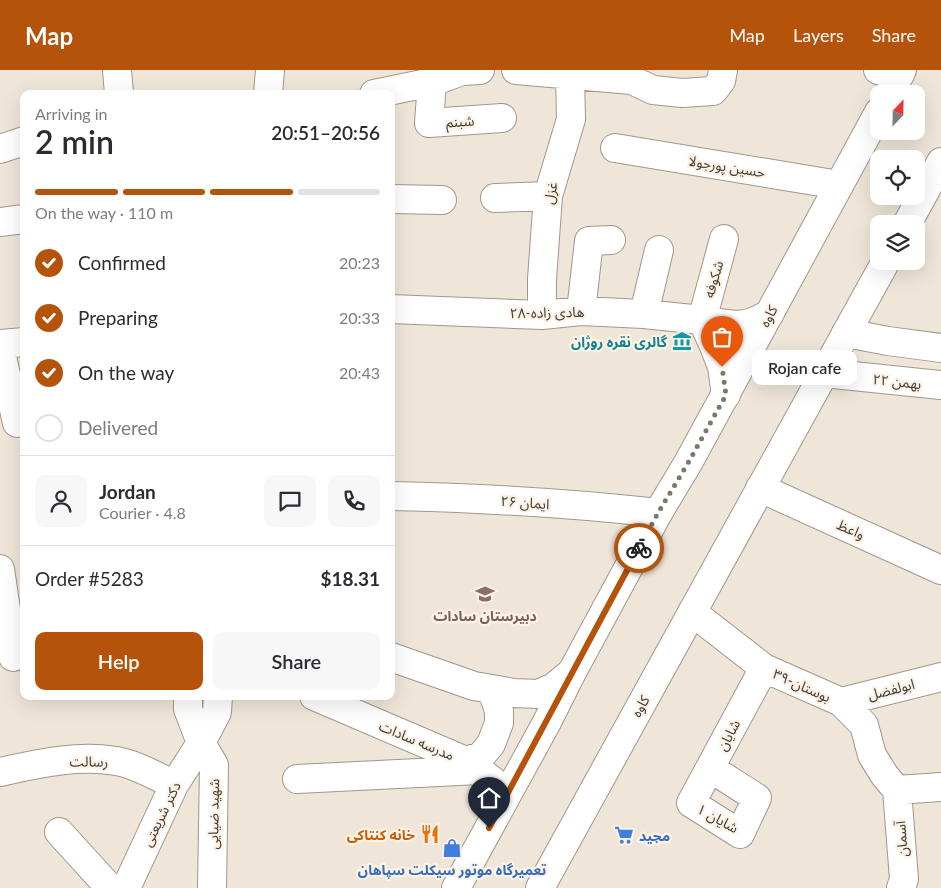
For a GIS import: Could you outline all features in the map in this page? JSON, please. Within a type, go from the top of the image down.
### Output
[{"type":"street","points":[[118,70],[118,90]]},
{"type":"street","points":[[268,90],[270,70]]},
{"type":"street","points":[[393,90],[432,82],[462,71],[480,70]]},
{"type":"street","points":[[516,70],[632,80],[653,90],[682,93],[714,91],[721,81],[723,70]]},
{"type":"street","name":"غزل","points":[[542,315],[542,278],[548,196],[570,119],[570,74]]},
{"type":"street","name":"شبنم","points":[[432,82],[430,124],[502,118]]},
{"type":"street","name":"کاوه","points":[[456,888],[658,513],[686,468],[870,128]]},
{"type":"street","points":[[0,149],[20,142]]},
{"type":"street","name":"حسین پورجولا","points":[[615,148],[839,185]]},
{"type":"street","points":[[913,215],[938,175]]},
{"type":"street","points":[[495,198],[548,196]]},
{"type":"street","points":[[395,199],[442,200]]},
{"type":"street","points":[[0,222],[20,220]]},
{"type":"street","name":"شکوفه","points":[[702,320],[724,239]]},
{"type":"street","points":[[581,311],[588,241],[611,240]]},
{"type":"street","points":[[644,314],[659,250]]},
{"type":"street","name":"کاوه","points":[[540,888],[881,270]]},
{"type":"street","name":"۲۸-هادی زاده","points":[[395,309],[542,315],[581,311],[644,314],[740,326],[755,322],[770,313]]},
{"type":"street","points":[[702,320],[722,367],[726,395]]},
{"type":"street","points":[[846,333],[941,348]]},
{"type":"street","points":[[20,343],[0,346],[17,422],[20,422]]},
{"type":"street","points":[[898,381],[890,366],[890,358],[895,349],[905,343]]},
{"type":"street","name":"۲۲ بهمن","points":[[824,373],[941,385]]},
{"type":"street","name":"واعظ","points":[[760,488],[941,570]]},
{"type":"street","name":"۲۶ ایمان","points":[[395,496],[525,502],[658,513]]},
{"type":"street","points":[[0,569],[12,657]]},
{"type":"street","name":"۳۹-بوستان","points":[[692,612],[764,668],[841,702],[864,725],[872,754],[885,776],[897,790]]},
{"type":"street","points":[[395,658],[474,686],[492,690],[538,694],[554,687],[572,672]]},
{"type":"street","name":"شایان","points":[[691,803],[764,668]]},
{"type":"street","name":"ابولفضل","points":[[841,702],[941,677]]},
{"type":"street","points":[[296,779],[473,765],[491,744],[499,723],[499,711],[492,690]]},
{"type":"street","points":[[188,700],[188,709],[201,743]]},
{"type":"street","name":"دکتر شریعتی","points":[[129,885],[174,785],[201,743],[217,712],[218,700]]},
{"type":"street","name":"مدرسه سادات","points":[[323,700],[473,765],[493,781],[501,797],[502,804]]},
{"type":"street","name":"شهید ضیایی","points":[[201,743],[214,765],[212,888]]},
{"type":"street","name":"رسالت","points":[[0,772],[35,764],[92,758],[125,763],[160,777],[174,785]]},
{"type":"street","name":"شایان ۱","points":[[691,803],[740,834],[757,798],[710,768]]},
{"type":"street","points":[[897,790],[941,787]]},
{"type":"street","name":"آسمان","points":[[897,790],[904,879],[901,888]]},
{"type":"street","points":[[59,832],[129,885]]},
{"type":"way so far","points":[[639,548],[726,395],[722,367]]},
{"type":"place","name":"گالری نقره روژان","points":[[682,341]]},
{"type":"place","name":"Rojan cafe","points":[[722,367]]},
{"type":"place","name":"دبیرستان سادات","points":[[485,594]]},
{"type":"place","name":"خانه کنتاکی","points":[[430,834]]},
{"type":"place","name":"مجید","points":[[624,835]]},
{"type":"place","name":"تعمیرگاه موتور سیکلت سپاهان","points":[[452,848]]},
{"type":"route","points":[[489,828],[639,548]]}]
